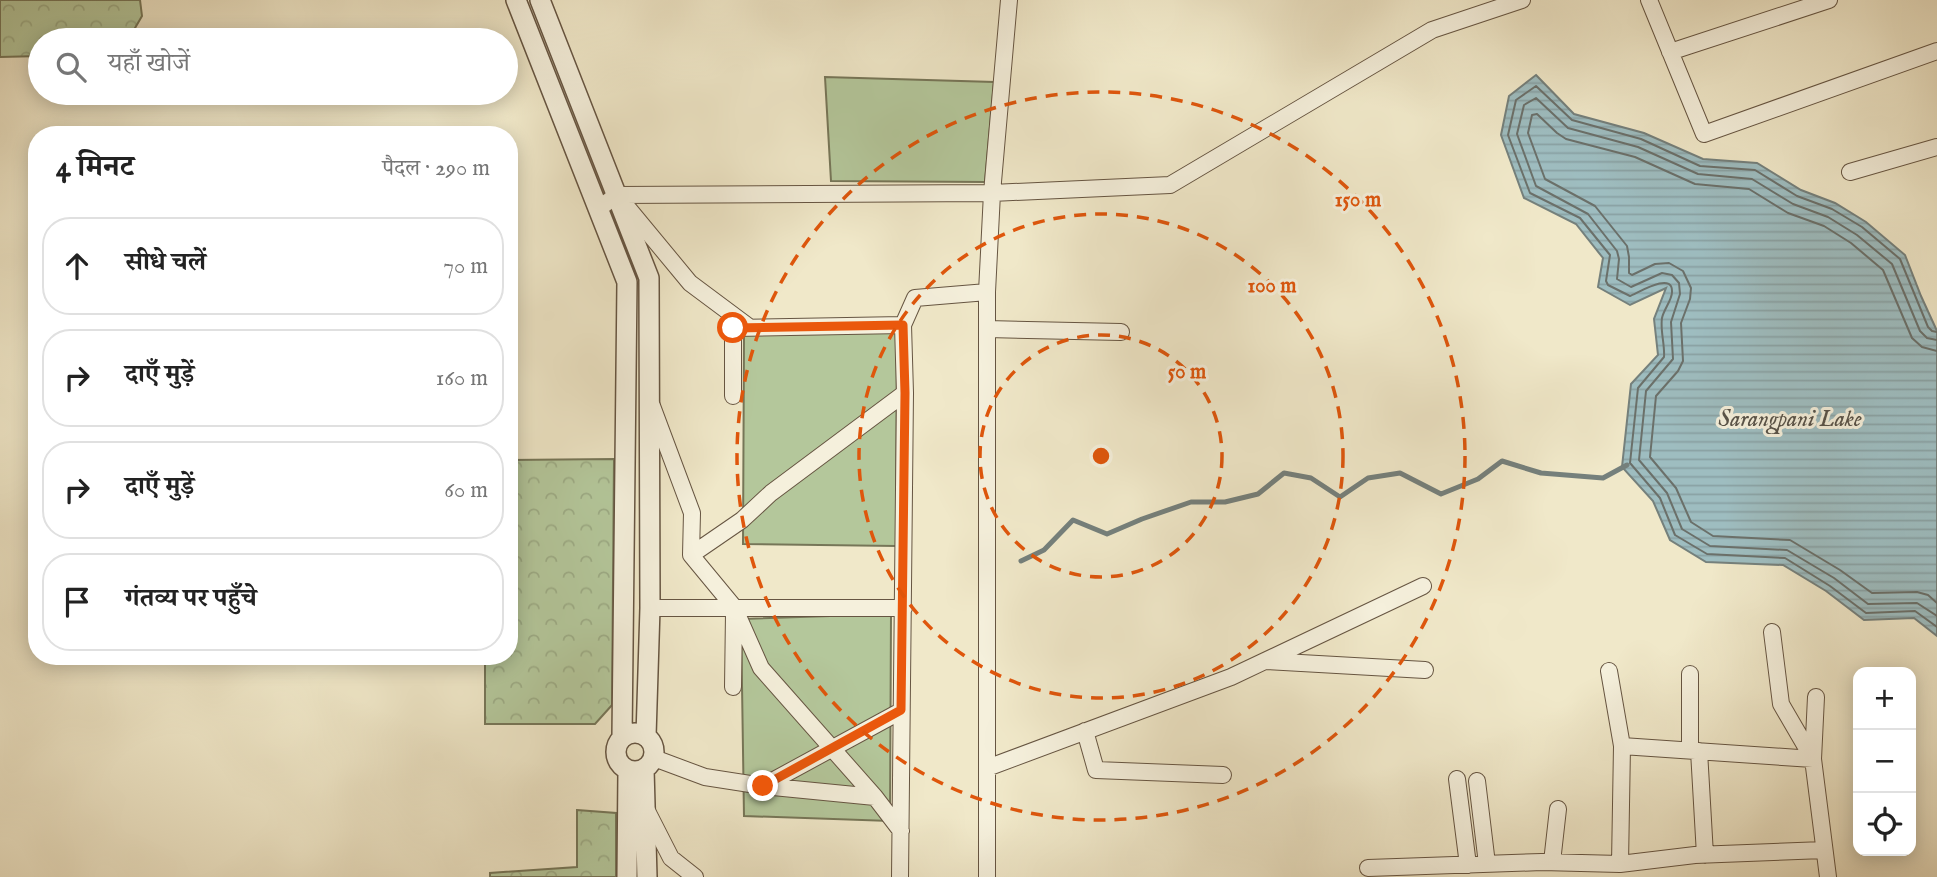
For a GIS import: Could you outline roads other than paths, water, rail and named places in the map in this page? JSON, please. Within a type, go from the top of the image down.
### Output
[{"type":"street","points":[[516,0],[627,282],[622,738],[616,756],[622,767],[642,766],[763,786],[874,797]]},
{"type":"street","points":[[540,0],[649,278],[650,608],[646,736],[653,746],[642,766],[628,877]]},
{"type":"street","points":[[987,877],[987,292],[992,193],[1009,0]]},
{"type":"street","points":[[598,209],[617,195],[992,193],[1170,185],[1432,30],[1521,0]]},
{"type":"street","points":[[1648,0],[1704,134],[1937,51]]},
{"type":"street","points":[[1670,52],[1829,0]]},
{"type":"street","points":[[1850,172],[1937,147]]},
{"type":"street","points":[[617,195],[690,283],[748,327]]},
{"type":"street","points":[[900,877],[904,608],[903,325],[915,298],[987,292]]},
{"type":"street","points":[[733,396],[733,328],[903,325]]},
{"type":"street","points":[[987,329],[1121,332]]},
{"type":"street","points":[[691,555],[742,520],[771,493],[905,393]]},
{"type":"street","points":[[649,397],[692,513],[691,555],[734,607],[761,668],[901,831]]},
{"type":"street","points":[[624,578],[650,579]]},
{"type":"street","points":[[987,768],[1230,677],[1423,586]]},
{"type":"street","points":[[733,687],[734,607]]},
{"type":"street","points":[[650,608],[904,608]]},
{"type":"street","points":[[1772,632],[1781,704],[1814,759]]},
{"type":"street","points":[[1264,661],[1425,670]]},
{"type":"street","points":[[1609,671],[1622,747],[1620,864]]},
{"type":"street","points":[[1690,674],[1704,855]]},
{"type":"street","points":[[1816,697],[1814,759],[1828,877]]},
{"type":"street","points":[[763,786],[901,710]]},
{"type":"street","points":[[1085,731],[1096,770],[1223,775]]},
{"type":"street","points":[[622,738],[633,733],[646,736]]},
{"type":"street","points":[[1622,747],[1814,759]]},
{"type":"street","points":[[642,766],[647,877]]},
{"type":"street","points":[[1457,779],[1468,865]]},
{"type":"street","points":[[1477,781],[1487,864]]},
{"type":"street","points":[[645,806],[671,858],[695,877]]},
{"type":"street","points":[[1552,862],[1558,809]]},
{"type":"street","points":[[1368,868],[1552,862],[1585,871],[1620,864],[1704,855],[1824,850]]},
{"type":"water","name":"Sarangpani Lake","points":[[1536,75],[1574,114],[1644,133],[1703,159],[1757,163],[1801,190],[1835,203],[1866,222],[1905,255],[1937,331],[1937,636],[1914,618],[1864,620],[1826,591],[1783,565],[1706,562],[1670,540],[1653,501],[1622,467],[1631,384],[1658,355],[1654,319],[1666,288],[1630,305],[1598,287],[1603,258],[1576,224],[1524,198],[1501,135],[1509,96]]},
{"type":"waterway","points":[[1021,561],[1044,550],[1073,520],[1107,534],[1191,502],[1225,502],[1258,494],[1284,473],[1311,478],[1340,497],[1368,478],[1400,473],[1441,494],[1478,479],[1502,461],[1541,473],[1603,478],[1627,465]]}]
